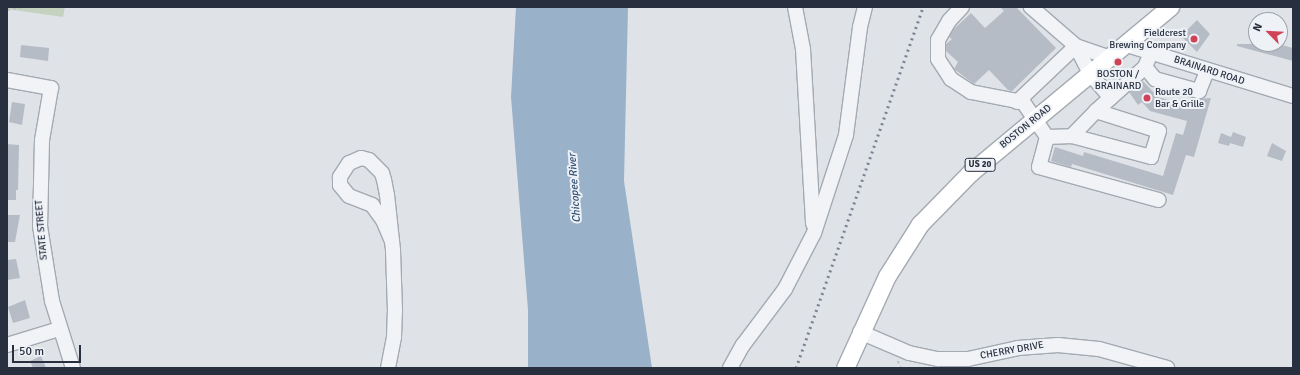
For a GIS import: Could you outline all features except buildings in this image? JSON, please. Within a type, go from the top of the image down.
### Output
[{"type":"main road","name":"BOSTON ROAD","points":[[845,368],[860,332],[887,276],[920,224],[971,172],[1091,75],[1170,7]]},
{"type":"street","points":[[795,7],[803,49],[813,211],[811,240]]},
{"type":"street","points":[[730,368],[743,345],[785,288],[811,240],[846,135],[860,27],[865,7]]},
{"type":"street","points":[[962,7],[949,21],[938,40],[938,59],[951,79],[971,92],[1026,104],[1034,121],[1047,137]]},
{"type":"street","points":[[1031,7],[1076,46],[1091,75],[1111,98]]},
{"type":"street","name":"BRAINARD ROAD","points":[[1127,45],[1293,96]]},
{"type":"street","points":[[1017,102],[1076,46]]},
{"type":"street","points":[[1076,46],[1111,58]]},
{"type":"street","points":[[1072,136],[1096,111],[1145,67],[1150,53]]},
{"type":"street","points":[[1145,67],[1155,79],[1199,92],[1207,70]]},
{"type":"street","name":"STATE STREET","points":[[7,80],[51,88],[42,140],[39,201],[43,249],[59,329],[73,368]]},
{"type":"street","points":[[1047,137],[1072,136],[1151,157],[1159,131],[1096,111]]},
{"type":"street","points":[[1047,137],[1039,166],[1159,200]]},
{"type":"street","points":[[388,368],[394,337],[395,311],[392,241],[382,173],[368,160],[361,158],[349,163],[340,176],[340,185],[349,196],[372,205],[383,220],[392,241]]},
{"type":"street","points":[[7,345],[59,329]]},
{"type":"street","name":"CHERRY DRIVE","points":[[860,332],[909,353],[938,359],[968,359],[1018,348],[1058,344],[1099,349],[1167,368]]},
{"type":"path","points":[[7,10],[28,7]]},
{"type":"green space","points":[[7,7],[65,7],[63,17],[7,9]]},
{"type":"water","name":"Chicopee River","points":[[516,7],[628,7],[624,181],[652,368],[528,368],[528,310],[511,97]]},
{"type":"railway","points":[[796,368],[923,7]]},
{"type":"place","name":"Fieldcrest Brewing Company","points":[[1194,39]]},
{"type":"place","name":"BOSTON / BRAINARD","points":[[1118,62]]},
{"type":"place","name":"Route 20 Bar & Grille","points":[[1147,98]]}]
